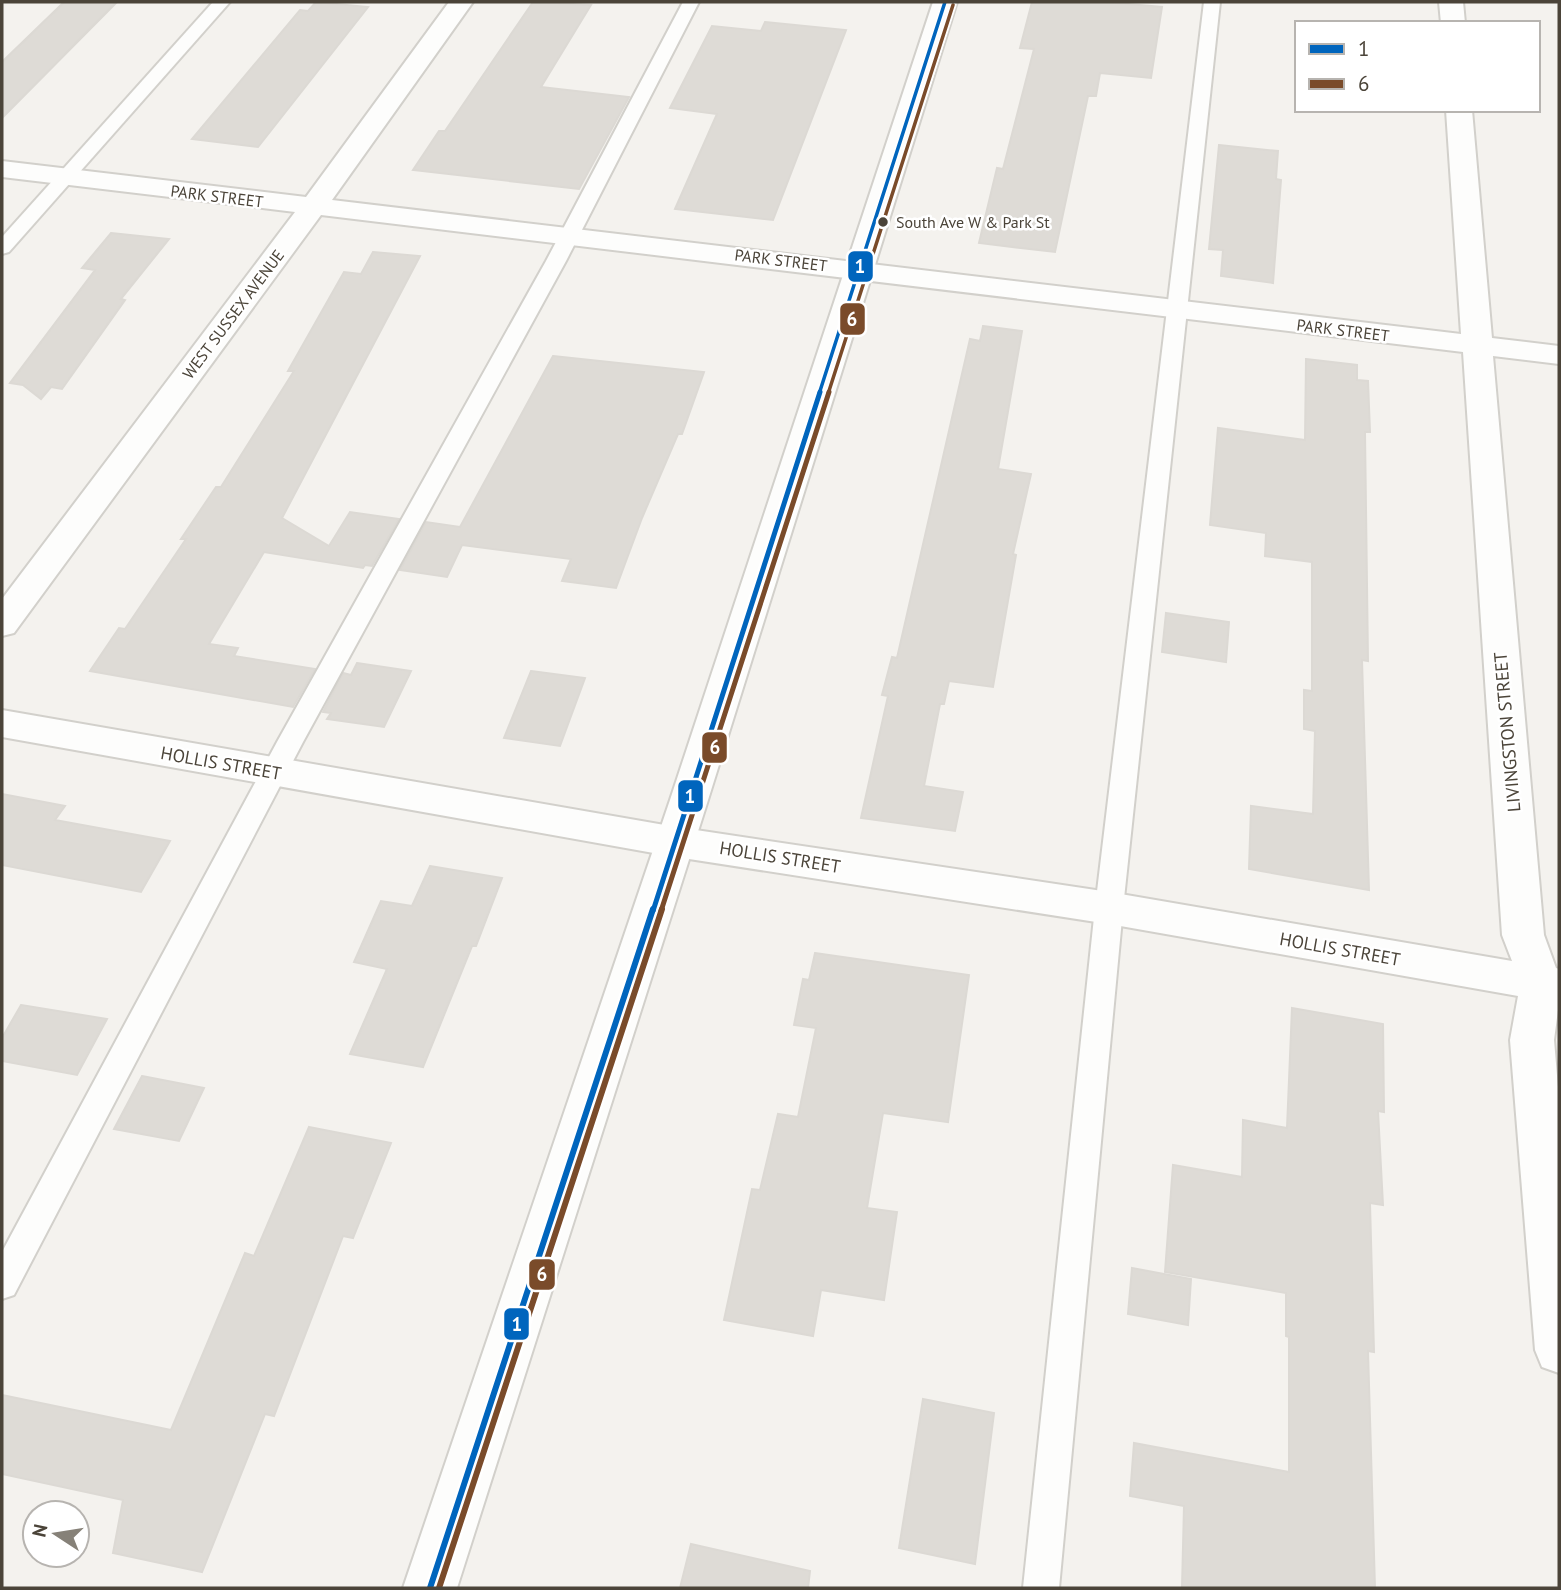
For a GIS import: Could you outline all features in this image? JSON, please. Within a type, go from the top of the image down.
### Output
[{"type":"street","name":"WEST SUSSEX AVENUE","points":[[2,624],[313,207],[461,2]]},
{"type":"street","points":[[430,1588],[676,842],[945,2]]},
{"type":"street","points":[[1451,2],[1453,21]]},
{"type":"street","name":"LIVINGSTON STREET","points":[[1459,112],[1475,345],[1523,934],[1550,985],[1532,1040],[1559,1350]]},
{"type":"street","name":"PARK STREET","points":[[2,169],[1559,355]]},
{"type":"street","name":"HOLLIS STREET","points":[[2,724],[676,842],[1109,908],[1550,985]]},
{"type":"lane","points":[[2,248],[222,2]]},
{"type":"lane","points":[[2,1284],[274,772],[569,235],[691,2]]},
{"type":"lane","points":[[1041,1588],[1109,908],[1212,2]]},
{"type":"building","points":[[64,2],[117,2],[2,118],[2,62]]},
{"type":"building","points":[[316,2],[368,7],[258,147],[192,139],[300,10],[308,11]]},
{"type":"building","points":[[533,2],[591,5],[541,87],[629,97],[579,189],[413,170],[439,131],[445,131]]},
{"type":"building","points":[[1032,2],[1105,2],[1162,7],[1151,78],[1100,73],[1096,96],[1088,96],[1055,252],[979,243],[997,168],[1003,169],[1034,49],[1020,48]]},
{"type":"building","points":[[765,22],[846,30],[773,220],[675,209],[717,114],[670,108],[712,26],[761,31]]},
{"type":"building","points":[[1219,145],[1278,151],[1276,179],[1281,180],[1273,283],[1221,276],[1223,250],[1209,249]]},
{"type":"building","points":[[111,233],[169,239],[121,299],[125,300],[62,389],[51,387],[41,399],[23,385],[10,383],[95,270],[82,268]]},
{"type":"building","points":[[373,252],[420,256],[282,518],[329,546],[350,512],[399,519],[372,566],[365,565],[363,568],[264,552],[209,644],[238,648],[234,656],[315,669],[293,707],[90,671],[119,628],[125,629],[186,539],[181,539],[216,487],[221,487],[294,371],[288,371],[344,272],[361,274]]},
{"type":"building","points":[[983,326],[1022,331],[998,469],[1031,474],[1013,554],[1016,555],[993,687],[949,681],[944,704],[940,704],[924,786],[963,792],[955,831],[861,818],[888,696],[882,695],[892,657],[897,658],[970,339],[980,341]]},
{"type":"building","points":[[553,356],[704,372],[682,434],[678,434],[642,518],[616,588],[562,581],[571,559],[462,545],[447,577],[400,570],[426,522],[460,527]]},
{"type":"building","points":[[1306,359],[1357,365],[1357,380],[1368,381],[1370,432],[1365,432],[1368,661],[1362,660],[1369,890],[1249,869],[1251,806],[1313,814],[1315,731],[1304,729],[1304,690],[1312,691],[1312,562],[1265,556],[1266,533],[1210,525],[1218,428],[1305,440]]},
{"type":"building","points":[[1166,613],[1229,622],[1226,662],[1162,652]]},
{"type":"building","points":[[357,663],[411,671],[384,727],[327,719],[331,713],[323,712],[343,673],[351,675]]},
{"type":"building","points":[[531,671],[585,678],[560,746],[504,738]]},
{"type":"building","points":[[2,794],[65,806],[55,820],[170,841],[141,892],[2,865]]},
{"type":"building","points":[[430,866],[502,878],[476,946],[472,946],[423,1067],[350,1054],[387,969],[354,962],[381,901],[412,906]]},
{"type":"building","points":[[815,953],[969,975],[948,1122],[883,1113],[867,1208],[897,1212],[884,1300],[821,1290],[813,1336],[724,1320],[752,1189],[760,1190],[778,1114],[798,1117],[816,1028],[794,1025],[803,979],[809,980]]},
{"type":"building","points":[[21,1005],[107,1019],[77,1075],[2,1061],[2,1038]]},
{"type":"building","points":[[1292,1008],[1383,1024],[1384,1112],[1378,1111],[1383,1205],[1370,1203],[1374,1352],[1368,1351],[1375,1588],[1182,1588],[1184,1506],[1130,1496],[1134,1443],[1289,1472],[1289,1337],[1286,1336],[1286,1293],[1165,1272],[1173,1165],[1242,1177],[1243,1120],[1287,1128]]},
{"type":"building","points":[[142,1076],[204,1088],[179,1141],[114,1129]]},
{"type":"building","points":[[309,1127],[391,1143],[353,1238],[343,1236],[274,1416],[265,1414],[202,1572],[113,1553],[123,1500],[2,1474],[2,1395],[171,1430],[245,1253],[254,1256]]},
{"type":"building","points":[[1132,1268],[1191,1279],[1188,1325],[1128,1314]]},
{"type":"building","points":[[923,1399],[994,1413],[975,1564],[899,1548]]},
{"type":"building","points":[[691,1544],[810,1571],[808,1588],[680,1588]]},
{"type":"transit line","name":"1","points":[[430,1588],[689,800],[945,2]]},
{"type":"transit line","name":"6","points":[[439,1588],[697,803],[953,5]]},
{"type":"place","name":"South Ave W & Park St","points":[[883,222]]}]
